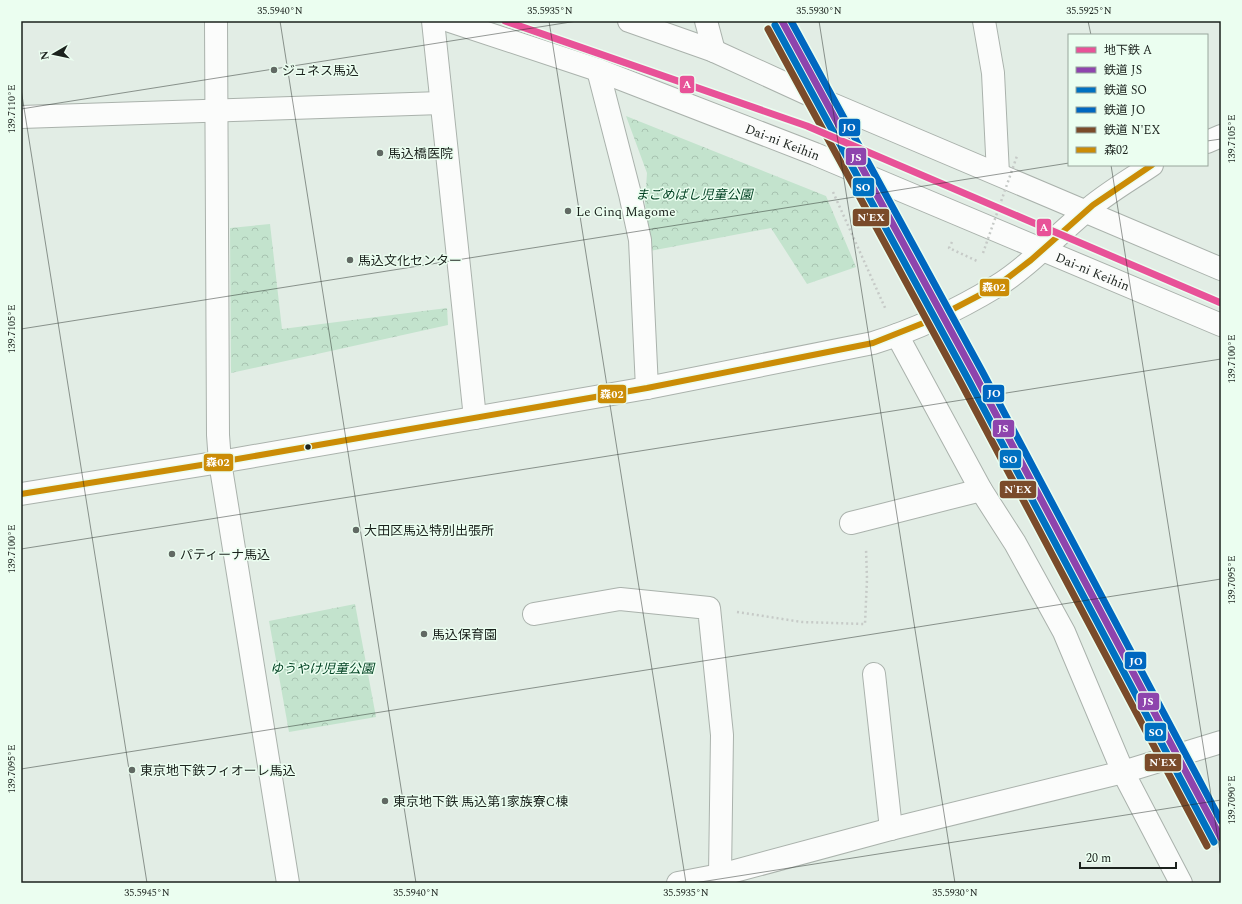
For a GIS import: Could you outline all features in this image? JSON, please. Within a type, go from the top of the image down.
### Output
[{"type":"main road","points":[[216,21],[218,427],[220,462],[288,883]]},
{"type":"main road","points":[[433,21],[475,418]]},
{"type":"main road","name":"Dai-ni Keihin","points":[[450,21],[598,70],[845,166],[1221,325]]},
{"type":"main road","points":[[629,21],[714,51],[808,94],[1221,269]]},
{"type":"main road","points":[[706,21],[714,51]]},
{"type":"main road","points":[[984,21],[993,74],[998,174]]},
{"type":"main road","points":[[598,70],[630,194],[640,240],[648,388]]},
{"type":"main road","points":[[21,117],[441,103]]},
{"type":"main road","points":[[1208,142],[1221,136]]},
{"type":"main road","points":[[21,494],[220,462],[648,388],[844,350],[897,335],[966,303],[998,285],[1043,249],[1086,211],[1151,166]]},
{"type":"main road","points":[[897,335],[981,490],[1015,543],[1064,632],[1123,772],[1182,883]]},
{"type":"main road","points":[[857,521],[981,490]]},
{"type":"main road","points":[[534,614],[620,599],[709,608],[722,735],[720,874]]},
{"type":"main road","points":[[874,674],[891,829]]},
{"type":"main road","points":[[678,883],[720,874],[891,829],[1123,772],[1221,742]]},
{"type":"path","points":[[977,251],[983,253],[1017,156]]},
{"type":"path","points":[[832,190],[897,335]]},
{"type":"path","points":[[958,244],[952,242],[949,248],[976,262]]},
{"type":"path","points":[[709,608],[802,622],[865,624],[867,579],[857,521]]},
{"type":"green space","name":"まごめばし児童公園","points":[[626,116],[826,196],[856,267],[807,284],[771,228],[650,251],[645,202],[647,173]]},
{"type":"green space","points":[[270,224],[282,329],[447,308],[448,325],[231,373],[230,228]]},
{"type":"green space","name":"ゆうやけ児童公園","points":[[355,604],[376,717],[289,732],[269,621]]},
{"type":"metro line","name":"A","points":[[505,21],[807,126],[1221,303]]},
{"type":"rail line","name":"JS","points":[[782,21],[975,375],[1221,838]]},
{"type":"rail line","name":"JO","points":[[791,21],[982,371],[1221,821]]},
{"type":"rail line","name":"SO","points":[[775,25],[968,379],[1214,842]]},
{"type":"rail line","name":"N'EX","points":[[768,29],[961,383],[1207,846]]},
{"type":"transit line","name":"森02","points":[[21,494],[220,462],[647,388],[873,343],[936,318],[997,286],[1031,260],[1093,205],[1151,166]]},
{"type":"place","name":"ジュネス馬込","points":[[274,70]]},
{"type":"place","name":"馬込橋医院","points":[[380,153]]},
{"type":"place","name":"Le Cinq Magome","points":[[568,211]]},
{"type":"place","name":"馬込文化センター","points":[[350,260]]},
{"type":"place","name":"大田区馬込特別出張所","points":[[356,530]]},
{"type":"place","name":"パティーナ馬込","points":[[172,554]]},
{"type":"place","name":"馬込保育園","points":[[424,634]]},
{"type":"place","name":"東京地下鉄フィオーレ馬込","points":[[132,770]]},
{"type":"place","name":"東京地下鉄 馬込第1家族寮C棟","points":[[385,801]]}]
